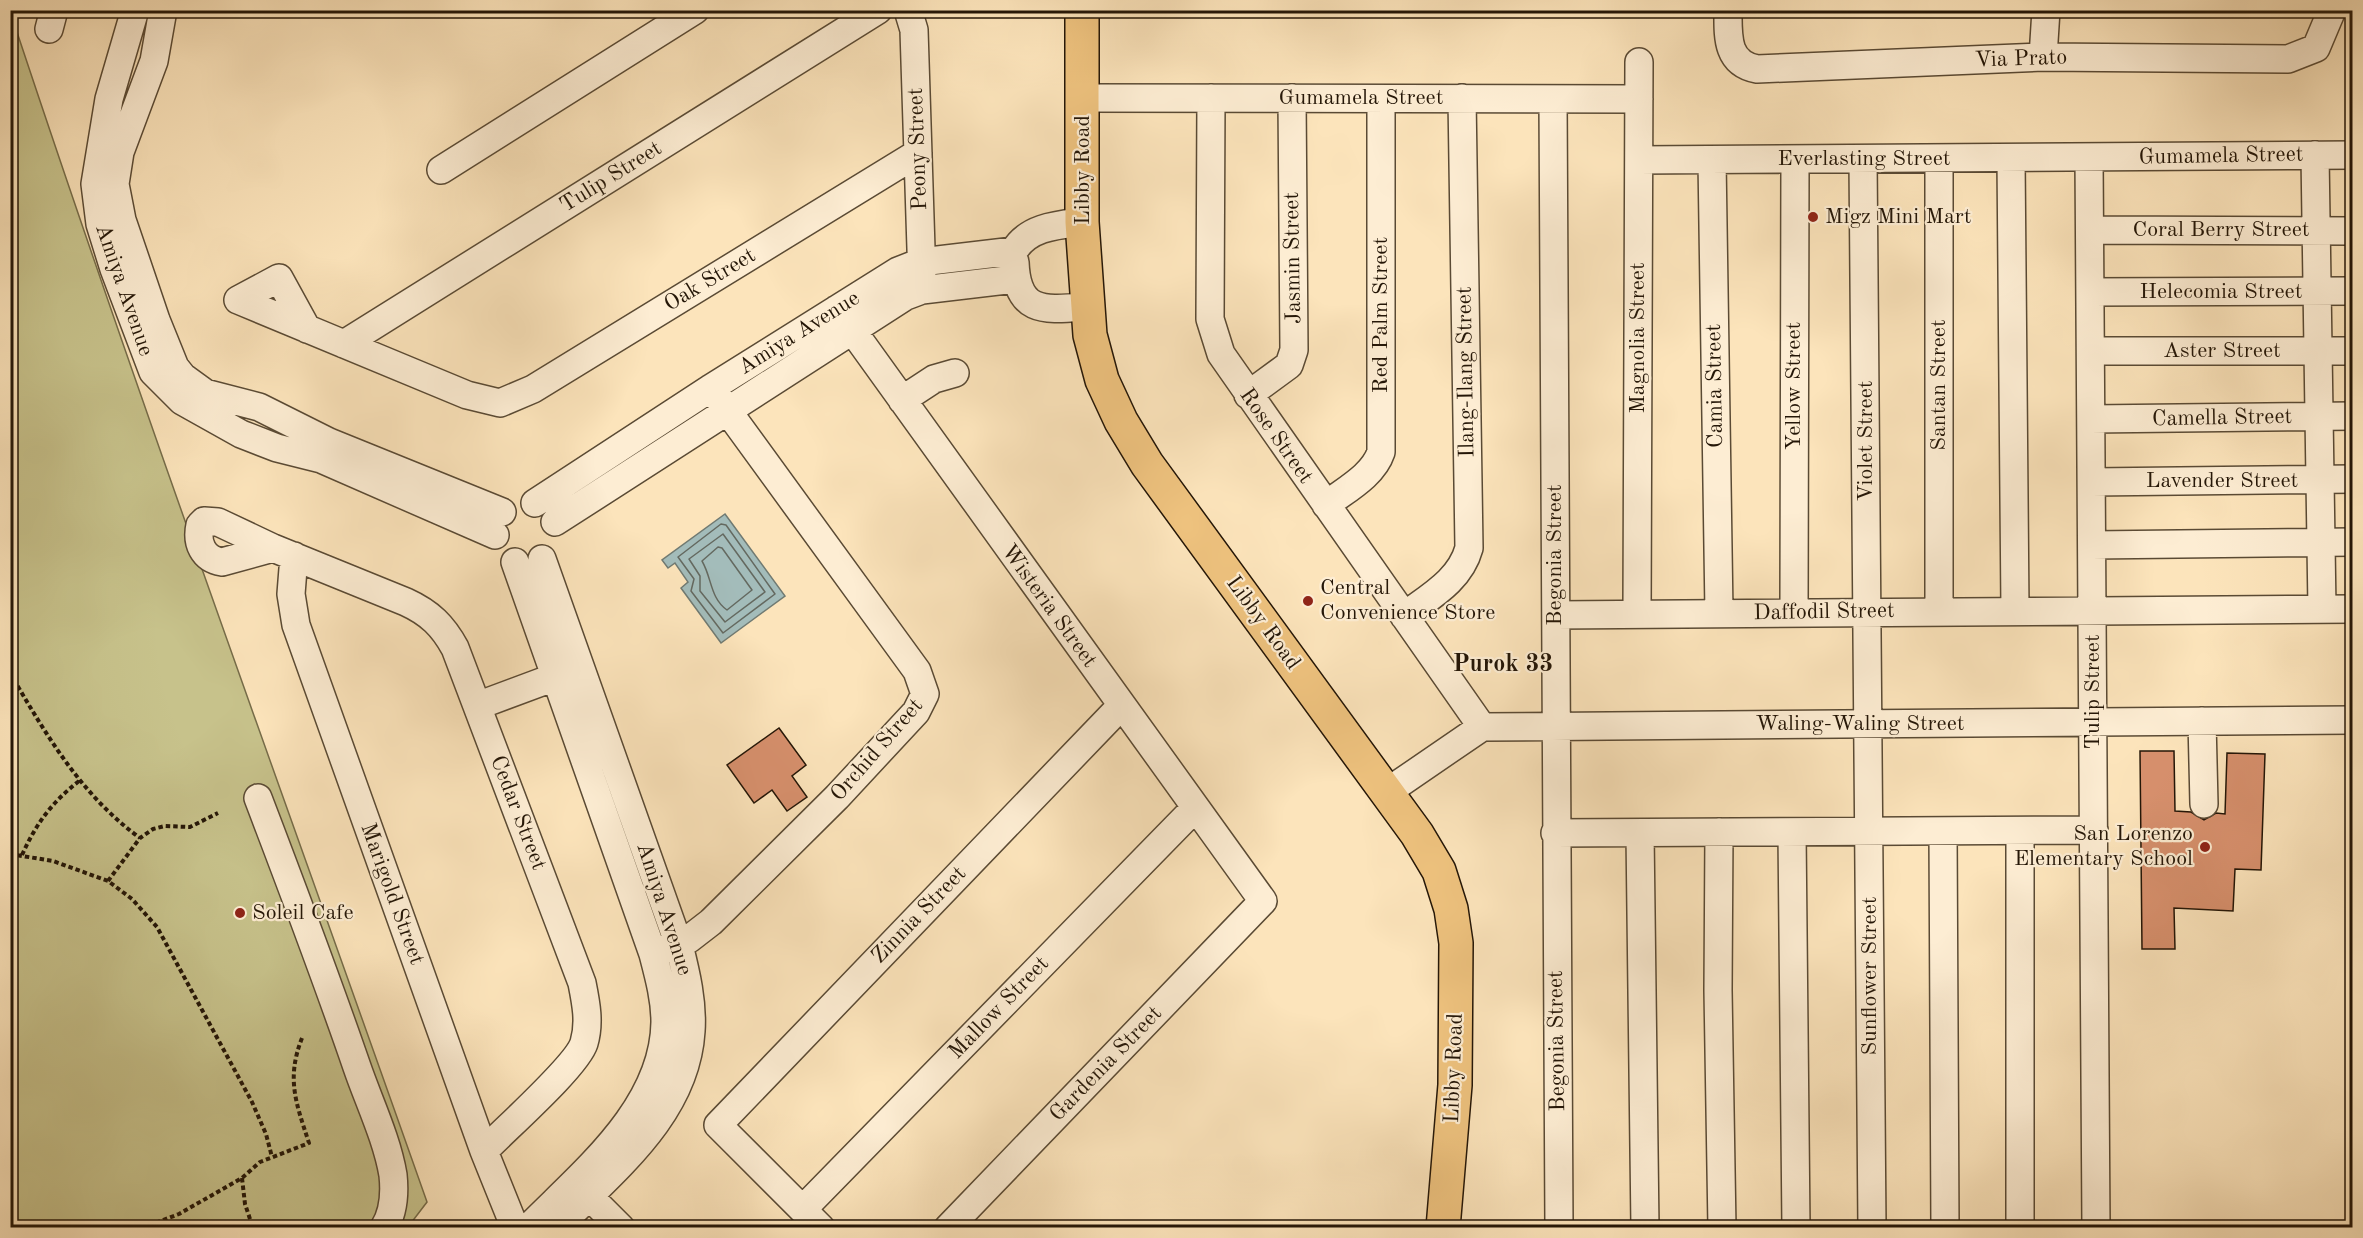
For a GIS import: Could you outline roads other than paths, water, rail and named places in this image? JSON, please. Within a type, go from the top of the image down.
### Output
[{"type":"main road","name":"Libby Road","points":[[1082,10],[1082,222],[1086,307],[1090,335],[1102,380],[1121,421],[1147,464],[1388,792],[1439,871],[1451,909],[1456,943],[1455,1085],[1443,1227]]},
{"type":"street","name":"Amiya Avenue","points":[[110,149],[118,61],[135,10]]},
{"type":"street","name":"Amiya Avenue","points":[[163,10],[148,81],[110,149],[95,184],[100,224],[142,349],[153,372],[176,384],[194,409],[241,434],[277,448],[312,445],[499,523]]},
{"type":"street","points":[[441,170],[694,10]]},
{"type":"street","name":"Tulip Street","points":[[344,344],[878,10]]},
{"type":"street","name":"Peony Street","points":[[908,10],[914,30],[922,290]]},
{"type":"street","name":"Via Prato","points":[[1728,10],[1730,47],[1736,59],[1747,67],[1758,69],[2043,57],[2288,59],[2316,48],[2332,10]]},
{"type":"street","points":[[2043,57],[2046,10]]},
{"type":"street","name":"Magnolia Street","points":[[1637,614],[1640,62]]},
{"type":"street","name":"Gumamela Street","points":[[1083,98],[1639,99]]},
{"type":"street","name":"Rose Street","points":[[1211,98],[1210,319],[1221,354],[1482,727]]},
{"type":"street","name":"Jasmin Street","points":[[1248,395],[1289,365],[1294,350],[1292,98]]},
{"type":"street","name":"Red Palm Street","points":[[1326,505],[1378,463],[1382,452],[1381,99]]},
{"type":"street","name":"Ilang-Ilang Street","points":[[1404,616],[1453,579],[1464,563],[1469,548],[1462,99]]},
{"type":"street","name":"Begonia Street","points":[[1553,99],[1556,615],[1554,726],[1559,1227]]},
{"type":"street","name":"Oak Street","points":[[344,344],[467,395],[500,403],[533,389],[918,153]]},
{"type":"street","points":[[2315,155],[2322,609]]},
{"type":"street","name":"Gumamela Street","points":[[2089,157],[2352,155]]},
{"type":"street","name":"Tulip Street","points":[[2089,157],[2096,1227]]},
{"type":"street","name":"Everlasting Street","points":[[1639,160],[2089,157]]},
{"type":"street","name":"Santan Street","points":[[1939,158],[1939,611]]},
{"type":"street","points":[[2011,158],[2015,610]]},
{"type":"street","name":"Yellow Street","points":[[1794,612],[1795,159]]},
{"type":"street","name":"Violet Street","points":[[1863,159],[1868,724]]},
{"type":"street","name":"Camia Street","points":[[1712,160],[1719,613]]},
{"type":"street","points":[[1082,222],[1044,228],[1024,238],[1014,251],[1016,279],[1024,298],[1041,309],[1086,307]]},
{"type":"street","name":"Coral Berry Street","points":[[2090,230],[2352,231]]},
{"type":"street","name":"Amiya Avenue","points":[[555,522],[726,410],[844,319],[898,271],[921,262],[1014,251]]},
{"type":"street","name":"Amiya Avenue","points":[[535,503],[711,388],[844,319],[922,290],[1016,279]]},
{"type":"street","name":"Helecomia Street","points":[[2090,292],[2352,291]]},
{"type":"street","name":"Wisteria Street","points":[[844,319],[1263,901]]},
{"type":"street","points":[[307,329],[344,344]]},
{"type":"street","name":"Aster Street","points":[[2091,351],[2352,351]]},
{"type":"street","points":[[902,400],[934,379],[955,373]]},
{"type":"street","name":"Orchid Street","points":[[653,954],[679,945],[701,931],[783,852],[933,694],[711,388]]},
{"type":"street","name":"Camella Street","points":[[2091,419],[2352,416]]},
{"type":"street","name":"Lavender Street","points":[[2092,482],[2352,479]]},
{"type":"street","points":[[518,502],[535,503],[547,510],[555,522],[557,534],[554,546],[543,559],[529,564],[515,562],[499,548],[499,523],[518,502]]},
{"type":"street","points":[[2092,545],[2352,542]]},
{"type":"street","name":"Cedar Street","points":[[284,552],[406,602],[430,615],[447,632],[582,984],[588,1016],[584,1044],[572,1062],[484,1151]]},
{"type":"street","name":"Marigold Street","points":[[284,552],[296,625],[484,1151],[515,1227]]},
{"type":"street","name":"Amiya Avenue","points":[[528,1227],[645,1138],[668,1105],[678,1083],[691,1032],[690,995],[679,945],[543,559]]},
{"type":"street","name":"Amiya Avenue","points":[[515,562],[653,954],[661,989],[665,1023],[656,1067],[645,1092],[557,1227]]},
{"type":"street","points":[[2093,610],[2352,609]]},
{"type":"street","name":"Daffodil Street","points":[[1556,615],[2093,610]]},
{"type":"street","points":[[477,706],[581,668]]},
{"type":"street","name":"Zinnia Street","points":[[812,1218],[718,1125],[1121,706]]},
{"type":"street","name":"Waling-Waling Street","points":[[1482,727],[2352,720]]},
{"type":"street","points":[[2202,721],[2204,804]]},
{"type":"street","name":"Sunflower Street","points":[[1868,724],[1872,1227]]},
{"type":"street","points":[[1388,792],[1482,727]]},
{"type":"street","points":[[258,798],[342,1023],[392,1174],[394,1197],[390,1219],[384,1227]]},
{"type":"street","name":"Mallow Street","points":[[812,1218],[1195,808]]},
{"type":"street","points":[[1555,833],[2094,830]]},
{"type":"street","points":[[1943,831],[1945,1227]]},
{"type":"street","points":[[2020,831],[2020,1227]]},
{"type":"street","points":[[1719,832],[1718,990],[1722,1227]]},
{"type":"street","points":[[1792,832],[1796,1227]]},
{"type":"street","points":[[1640,833],[1645,1227]]},
{"type":"street","name":"Gardenia Street","points":[[948,1227],[1263,901]]},
{"type":"street","points":[[581,1188],[621,1227]]},
{"type":"water","points":[[725,514],[785,596],[721,643],[681,588],[688,582],[675,563],[668,568],[662,560]]},
{"type":"place","name":"Migz Mini Mart","points":[[1813,217]]},
{"type":"place","name":"Central Convenience Store","points":[[1308,601]]},
{"type":"place","name":"San Lorenzo Elementary School","points":[[2205,847]]},
{"type":"place","name":"Soleil Cafe","points":[[240,913]]},
{"type":"district","name":"Purok 33","points":[[1503,665]]}]
